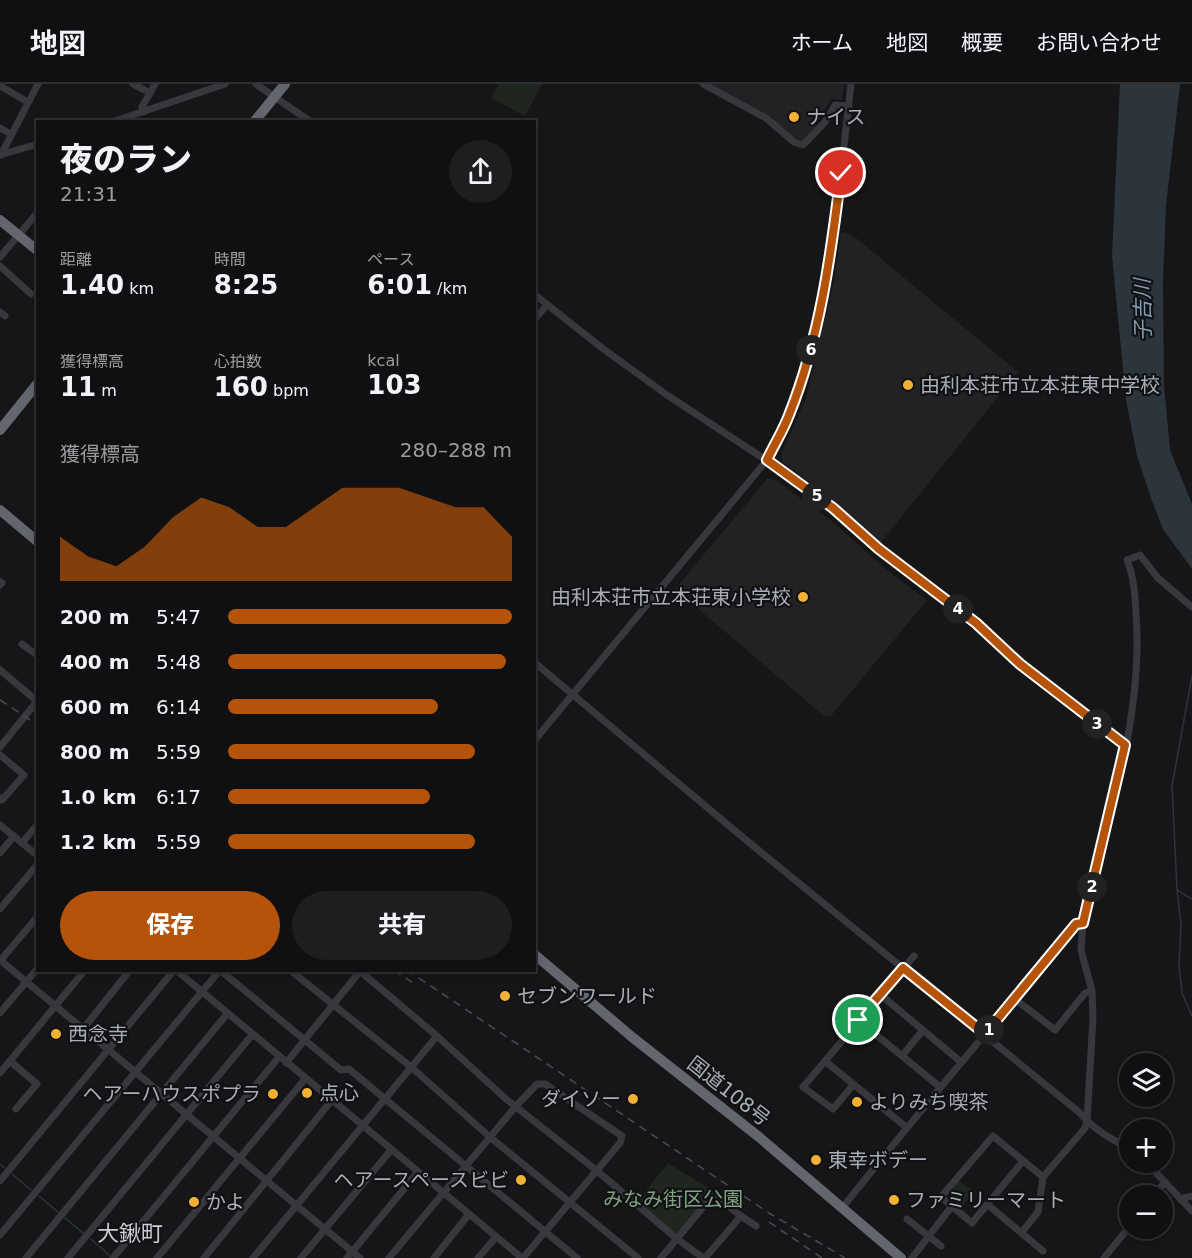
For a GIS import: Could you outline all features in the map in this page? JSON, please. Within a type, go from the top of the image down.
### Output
[{"type":"highway","points":[[256,120],[285,84]]},
{"type":"highway","points":[[0,220],[36,249]]},
{"type":"highway","points":[[0,430],[36,385]]},
{"type":"highway","points":[[0,510],[36,540]]},
{"type":"highway","name":"国道108号","points":[[536,956],[632,1037],[759,1137],[901,1258]]},
{"type":"street","points":[[1,155],[38,84]]},
{"type":"street","points":[[133,84],[150,93]]},
{"type":"street","points":[[142,112],[142,107],[155,84]]},
{"type":"street","points":[[117,120],[225,84]]},
{"type":"street","points":[[256,84],[308,120]]},
{"type":"street","points":[[703,84],[761,115],[794,142],[803,145],[825,122],[835,105],[849,106]]},
{"type":"street","points":[[536,739],[767,460],[796,399],[816,332],[837,206],[851,84]]},
{"type":"street","points":[[0,86],[28,102]]},
{"type":"street","points":[[0,128],[11,134]]},
{"type":"street","points":[[1,155],[36,145]]},
{"type":"street","points":[[0,257],[36,214]]},
{"type":"street","points":[[0,266],[31,294]]},
{"type":"street","points":[[536,296],[667,395],[767,460],[833,508],[879,549],[976,623],[1020,664],[1125,745]]},
{"type":"street","points":[[536,318],[547,305]]},
{"type":"street","points":[[1022,1232],[1038,1212],[1042,1177],[1085,1128],[1087,1121],[1093,1017],[1092,991],[1083,960],[1081,941],[1083,923],[1125,745],[1137,668],[1138,634],[1135,596],[1131,569],[1127,560],[1140,555],[1158,578],[1192,607]]},
{"type":"street","points":[[22,644],[36,654]]},
{"type":"street","points":[[536,664],[726,824],[985,1034],[1087,1121],[1119,1143]]},
{"type":"street","points":[[0,670],[36,700]]},
{"type":"street","points":[[0,747],[36,702]]},
{"type":"street","points":[[0,755],[24,775],[2,800],[0,798]]},
{"type":"street","points":[[0,825],[36,854]]},
{"type":"street","points":[[22,843],[36,826]]},
{"type":"street","points":[[0,853],[14,836]]},
{"type":"street","points":[[0,909],[36,866]]},
{"type":"street","points":[[36,918],[0,960],[360,1258]]},
{"type":"street","points":[[843,1207],[906,1127],[1076,924],[1083,923]]},
{"type":"street","points":[[1067,935],[1081,941]]},
{"type":"street","points":[[853,1085],[832,1109],[803,1086],[914,956]]},
{"type":"street","points":[[0,1013],[36,970]]},
{"type":"street","points":[[0,1073],[83,972]]},
{"type":"street","points":[[83,1029],[128,972]]},
{"type":"street","points":[[0,1181],[173,972]]},
{"type":"street","points":[[177,972],[305,1079],[363,1125],[391,1150],[443,1192],[522,1258],[620,1143],[622,1136],[545,1084],[537,1084],[443,1192],[390,1258]]},
{"type":"street","points":[[0,1235],[218,972]]},
{"type":"street","points":[[222,972],[341,1070],[349,1070],[577,1258]]},
{"type":"street","points":[[293,972],[411,1067],[491,1138],[638,1258]]},
{"type":"street","points":[[286,1063],[360,972]]},
{"type":"street","points":[[362,972],[516,1106],[676,1238],[704,1258],[741,1216]]},
{"type":"street","points":[[1015,999],[1055,1030],[1085,993],[1092,991]]},
{"type":"street","points":[[880,995],[961,1062]]},
{"type":"street","points":[[26,1258],[227,1014]]},
{"type":"street","points":[[858,1020],[940,1087]]},
{"type":"street","points":[[902,1056],[923,1030]]},
{"type":"street","points":[[68,1258],[252,1035]]},
{"type":"street","points":[[253,1258],[437,1036]]},
{"type":"street","points":[[113,1258],[279,1057]]},
{"type":"street","points":[[10,1061],[37,1084],[16,1109]]},
{"type":"street","points":[[825,1061],[906,1127]]},
{"type":"street","points":[[157,1258],[305,1079]]},
{"type":"street","points":[[204,1258],[332,1100]]},
{"type":"street","points":[[1023,1161],[972,1222],[941,1197],[993,1136],[1023,1161],[1042,1177]]},
{"type":"street","points":[[301,1258],[391,1150]]},
{"type":"street","points":[[346,1258],[418,1172]]},
{"type":"street","points":[[1156,1173],[1192,1211]]},
{"type":"street","points":[[1180,1199],[1192,1196]]},
{"type":"street","points":[[661,1258],[711,1199],[720,1200],[756,1226]]},
{"type":"street","points":[[988,1205],[1043,1251]]},
{"type":"street","points":[[912,1258],[952,1206]]},
{"type":"street","points":[[434,1258],[469,1214]]},
{"type":"street","points":[[907,1219],[941,1246]]},
{"type":"street","points":[[478,1258],[496,1237]]},
{"type":"street","points":[[1104,1258],[1119,1239]]},
{"type":"shaded area","name":"ナイス","points":[[708,84],[844,84],[842,100],[831,99],[813,131],[803,142]]},
{"type":"shaded area","name":"由利本荘市立本荘東中学校","points":[[841,232],[856,238],[1018,372],[881,542],[859,526],[827,495],[782,462],[781,454],[806,398],[834,281]]},
{"type":"shaded area","name":"由利本荘市立本荘東小学校","points":[[768,478],[776,480],[834,523],[889,572],[927,600],[831,716],[825,717],[675,589]]},
{"type":"green space","points":[[499,84],[542,84],[525,116],[491,98]]},
{"type":"green space","name":"みなみ街区公園","points":[[668,1163],[715,1192],[676,1236],[636,1203]]},
{"type":"green space","points":[[959,1181],[974,1192],[961,1208],[949,1198]]},
{"type":"water","name":"子吉川","points":[[1120,84],[1180,84],[1166,205],[1163,282],[1164,385],[1170,450],[1192,504],[1192,569],[1163,529],[1152,501],[1137,456],[1126,400],[1112,256]]},
{"type":"waterway","points":[[1192,676],[1172,786],[1181,925],[1179,965],[1182,993],[1192,1016]]},
{"type":"waterway","points":[[1177,890],[1192,899]]},
{"type":"waterway","points":[[0,1164],[5,1168]]},
{"type":"waterway","points":[[12,1174],[31,1190]]},
{"type":"waterway","points":[[39,1196],[59,1213]]},
{"type":"waterway","points":[[64,1217],[83,1233]]},
{"type":"waterway","points":[[91,1239],[109,1255]]},
{"type":"railway","points":[[0,700],[36,724]]},
{"type":"railway","points":[[397,972],[413,983]]},
{"type":"railway","points":[[410,972],[769,1213],[845,1258]]},
{"type":"railway","points":[[769,1222],[822,1258]]},
{"type":"place","name":"ナイス","points":[[794,117]]},
{"type":"place","name":"由利本荘市立本荘東中学校","points":[[908,385]]},
{"type":"place","name":"由利本荘市立本荘東小学校","points":[[803,597]]},
{"type":"place","name":"セブンワールド","points":[[505,996]]},
{"type":"place","name":"西念寺","points":[[56,1034]]},
{"type":"place","name":"点心","points":[[307,1093]]},
{"type":"place","name":"ヘアーハウスポプラ","points":[[273,1094]]},
{"type":"place","name":"ダイソー","points":[[633,1099]]},
{"type":"place","name":"よりみち喫茶","points":[[857,1102]]},
{"type":"place","name":"東幸ボデー","points":[[816,1160]]},
{"type":"place","name":"ヘアースペースビビ","points":[[521,1180]]},
{"type":"place","name":"ファミリーマート","points":[[894,1200]]},
{"type":"place","name":"かよ","points":[[194,1202]]},
{"type":"district","name":"大鍬町","points":[[130,1233]]},
{"type":"route","points":[[841,173],[816,332],[796,399],[767,460],[833,508],[879,549],[976,623],[1020,664],[1125,745],[1083,923],[1076,924],[985,1034],[903,968],[858,1020]]}]
